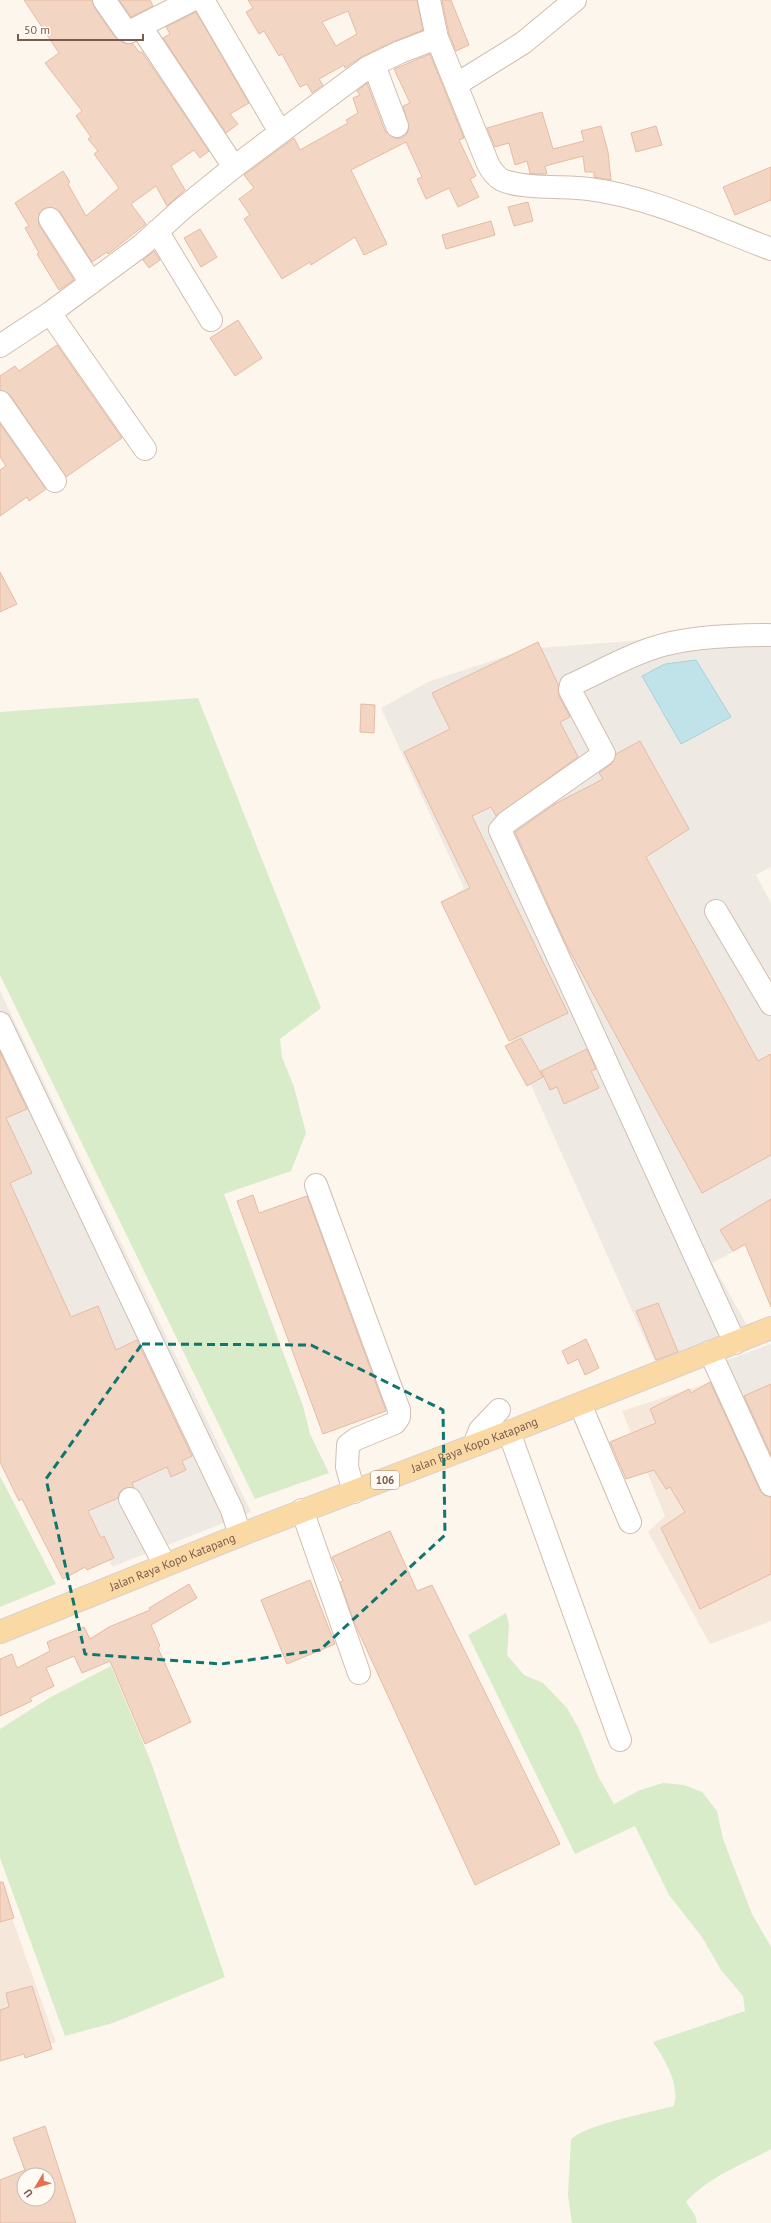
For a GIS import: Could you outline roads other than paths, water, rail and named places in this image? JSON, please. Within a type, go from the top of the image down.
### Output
[{"type":"main road","name":"Jalan Raya Kopo Katapang","points":[[0,1632],[240,1534],[354,1492],[771,1328]]},
{"type":"street","points":[[104,0],[125,30],[132,32],[192,0]]},
{"type":"street","points":[[203,0],[280,132]]},
{"type":"street","points":[[429,0],[437,38],[457,84],[488,164],[500,179],[514,184],[570,187],[616,194],[662,208],[771,249]]},
{"type":"street","points":[[457,84],[523,43],[575,0]]},
{"type":"street","points":[[141,27],[234,167]]},
{"type":"street","points":[[0,346],[50,313],[142,245],[234,167],[338,89],[374,65],[400,52],[437,38]]},
{"type":"street","points":[[374,65],[397,126]]},
{"type":"street","points":[[50,219],[91,283]]},
{"type":"street","points":[[157,231],[211,320]]},
{"type":"street","points":[[50,313],[145,449]]},
{"type":"street","points":[[0,402],[55,481]]},
{"type":"street","points":[[735,1342],[500,830],[507,822],[604,754],[570,690],[571,685],[654,647],[690,640],[742,635],[769,635]]},
{"type":"street","points":[[716,911],[771,1004]]},
{"type":"street","points":[[0,1023],[149,1333],[232,1510],[240,1534]]},
{"type":"street","points":[[316,1185],[399,1410],[399,1417],[395,1423],[356,1439],[348,1445],[347,1467],[354,1492]]},
{"type":"street","points":[[710,1352],[771,1485]]},
{"type":"street","points":[[580,1404],[630,1522]]},
{"type":"street","points":[[474,1445],[480,1430],[499,1410]]},
{"type":"street","points":[[508,1432],[620,1740]]},
{"type":"street","points":[[130,1499],[165,1565]]},
{"type":"street","points":[[302,1510],[359,1673]]},
{"type":"water","points":[[696,660],[731,717],[681,744],[642,676],[665,664]]}]
